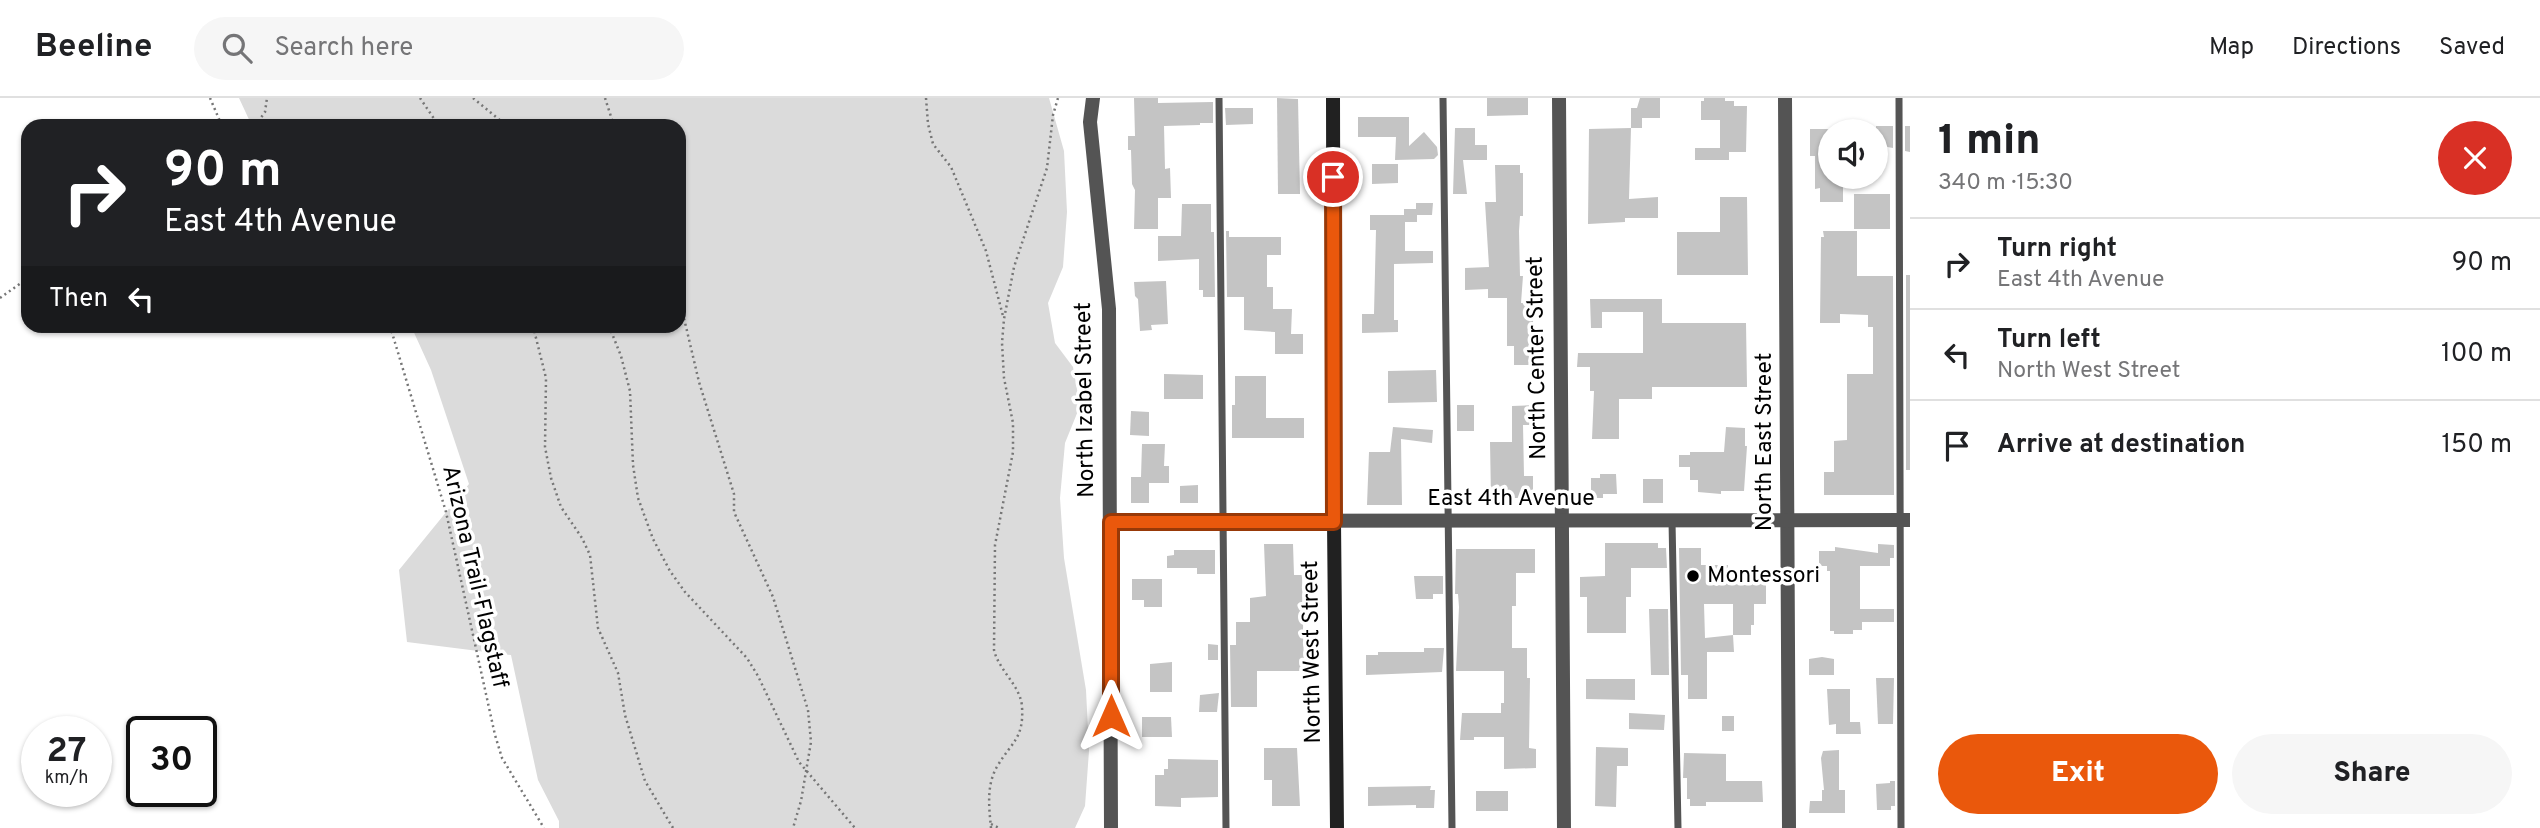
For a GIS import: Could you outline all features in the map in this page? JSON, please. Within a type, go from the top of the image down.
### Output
[{"type":"street","name":"North Izabel Street","points":[[1093,98],[1090,122],[1109,309],[1111,828]]},
{"type":"street","name":"North West Street","points":[[1333,98],[1338,828]]},
{"type":"street","name":"North Center Street","points":[[1559,98],[1564,828]]},
{"type":"street","name":"North East Street","points":[[1785,98],[1789,828]]},
{"type":"street","name":"East 4th Avenue","points":[[1111,522],[1905,520]]},
{"type":"lane","points":[[1219,98],[1226,828]]},
{"type":"lane","points":[[1443,98],[1452,828]]},
{"type":"lane","points":[[1899,98],[1905,520],[1901,828]]},
{"type":"lane","points":[[1672,521],[1678,828]]},
{"type":"path","points":[[210,98],[219,119]]},
{"type":"path","points":[[260,119],[265,112],[267,98]]},
{"type":"path","points":[[421,98],[434,119]]},
{"type":"path","points":[[474,98],[499,119]]},
{"type":"path","points":[[605,98],[612,119]]},
{"type":"path","points":[[926,98],[933,144],[951,167],[986,251],[1004,319]]},
{"type":"path","points":[[999,828],[991,826],[988,803],[990,782],[998,765],[1018,737],[1022,705],[1018,691],[997,663],[994,650],[995,545],[1013,452],[1013,423],[1004,378],[1002,343],[1014,267],[1047,168],[1052,115],[1058,98]]},
{"type":"path","points":[[0,298],[21,283]]},
{"type":"path","points":[[686,327],[699,382],[734,494],[734,512],[773,597],[808,710],[811,742],[801,801],[793,828]]},
{"type":"path","name":"Arizona Trail-Flagstaff","points":[[392,333],[446,512],[502,758],[544,828]]},
{"type":"path","points":[[535,333],[545,378],[545,447],[551,478],[561,507],[590,555],[598,628],[618,673],[625,715],[645,781],[673,828]]},
{"type":"path","points":[[612,333],[630,391],[633,465],[645,522],[670,571],[685,592],[747,657],[806,773],[855,828]]},
{"type":"shaded area","points":[[239,98],[1049,98],[1064,151],[1067,212],[1063,267],[1048,303],[1055,343],[1073,367],[1080,406],[1065,443],[1060,498],[1064,558],[1086,690],[1089,751],[1085,806],[1075,828],[559,828],[559,821],[538,780],[511,655],[407,642],[399,570],[469,484],[431,370],[414,333],[686,333],[686,119],[249,119]]},
{"type":"building","points":[[1134,98],[1158,98],[1158,103],[1213,102],[1213,123],[1164,126],[1165,169],[1170,168],[1171,198],[1158,198],[1158,229],[1134,229],[1135,190],[1132,184],[1128,136],[1135,136]]},
{"type":"building","points":[[1277,98],[1298,99],[1300,194],[1278,194]]},
{"type":"building","points":[[1487,98],[1528,98],[1528,115],[1487,116]]},
{"type":"building","points":[[1640,98],[1660,98],[1660,118],[1642,118],[1642,128],[1631,128],[1631,108],[1637,108]]},
{"type":"building","points":[[1704,98],[1725,98],[1725,101],[1734,101],[1734,106],[1747,106],[1746,152],[1729,152],[1729,160],[1695,160],[1695,148],[1720,148],[1720,120],[1701,120],[1701,101],[1704,101]]},
{"type":"building","points":[[1225,108],[1253,108],[1253,124],[1226,125]]},
{"type":"building","points":[[1358,117],[1409,117],[1409,146],[1424,132],[1437,147],[1438,155],[1434,159],[1395,160],[1396,137],[1358,137]]},
{"type":"building","points":[[1888,126],[1893,126],[1893,148],[1888,147]]},
{"type":"building","points":[[1905,126],[1910,126],[1910,152],[1905,151]]},
{"type":"building","points":[[1455,128],[1475,128],[1475,145],[1487,145],[1487,160],[1463,160],[1467,194],[1453,194]]},
{"type":"building","points":[[1631,128],[1629,199],[1658,197],[1658,218],[1625,218],[1625,222],[1588,224],[1589,129]]},
{"type":"building","points":[[1810,129],[1818,129],[1818,188],[1815,189],[1815,156],[1810,156]]},
{"type":"building","points":[[1372,164],[1398,164],[1398,183],[1372,184]]},
{"type":"building","points":[[1495,165],[1520,165],[1520,173],[1523,173],[1523,216],[1520,216],[1519,231],[1520,276],[1523,276],[1521,303],[1533,303],[1533,365],[1514,365],[1514,346],[1507,346],[1507,298],[1488,298],[1488,289],[1465,290],[1465,268],[1489,267],[1485,202],[1496,202]]},
{"type":"building","points":[[1820,189],[1843,189],[1843,202],[1820,202]]},
{"type":"building","points":[[1854,194],[1890,194],[1890,229],[1854,229]]},
{"type":"building","points":[[1720,197],[1747,197],[1748,275],[1677,275],[1677,232],[1720,232]]},
{"type":"building","points":[[1416,203],[1433,203],[1432,215],[1417,215],[1417,222],[1405,222],[1405,251],[1433,251],[1433,263],[1394,264],[1394,320],[1398,320],[1398,332],[1362,333],[1362,314],[1374,314],[1376,230],[1370,230],[1370,215],[1404,215],[1404,209],[1416,209]]},
{"type":"building","points":[[1182,204],[1211,204],[1215,297],[1203,297],[1203,290],[1199,290],[1199,259],[1158,261],[1158,236],[1181,236]]},
{"type":"building","points":[[1226,231],[1229,231],[1229,237],[1281,237],[1281,255],[1267,255],[1267,287],[1273,287],[1273,309],[1292,309],[1291,334],[1303,334],[1303,354],[1275,354],[1275,332],[1244,330],[1244,297],[1227,297]]},
{"type":"building","points":[[1823,231],[1857,231],[1857,276],[1893,276],[1894,495],[1824,495],[1824,472],[1834,472],[1834,441],[1847,440],[1847,374],[1873,374],[1873,327],[1868,327],[1868,315],[1840,314],[1840,323],[1820,323]]},
{"type":"building","points":[[1906,275],[1910,275],[1910,470],[1906,470]]},
{"type":"building","points":[[1166,281],[1168,324],[1151,325],[1152,330],[1140,331],[1134,282]]},
{"type":"building","points":[[1590,299],[1662,299],[1662,323],[1746,323],[1747,387],[1652,387],[1652,399],[1619,399],[1619,439],[1592,439],[1594,391],[1590,391],[1590,367],[1577,367],[1578,353],[1643,353],[1643,312],[1602,312],[1602,328],[1591,328]]},
{"type":"building","points":[[1436,370],[1437,402],[1388,403],[1388,371]]},
{"type":"building","points":[[1164,374],[1203,375],[1203,399],[1164,399]]},
{"type":"building","points":[[1235,376],[1266,376],[1266,418],[1304,418],[1304,438],[1232,438]]},
{"type":"building","points":[[1457,405],[1474,405],[1474,431],[1457,431]]},
{"type":"building","points":[[1535,405],[1535,425],[1523,425],[1524,476],[1533,476],[1533,498],[1491,498],[1490,442],[1512,442],[1512,406]]},
{"type":"building","points":[[1131,411],[1149,412],[1149,436],[1130,435]]},
{"type":"building","points":[[1393,427],[1433,430],[1432,443],[1401,439],[1402,505],[1367,505],[1369,452],[1390,452]]},
{"type":"building","points":[[1726,427],[1745,428],[1747,446],[1744,491],[1721,491],[1721,494],[1698,492],[1698,480],[1690,480],[1690,467],[1679,467],[1679,455],[1690,455],[1690,452],[1724,452]]},
{"type":"building","points":[[1142,444],[1165,444],[1164,466],[1169,466],[1169,483],[1149,483],[1149,503],[1131,503],[1131,477],[1141,477]]},
{"type":"building","points":[[1600,474],[1616,474],[1617,494],[1603,494],[1603,498],[1591,498],[1591,478],[1600,478]]},
{"type":"building","points":[[1643,479],[1663,479],[1663,503],[1643,503]]},
{"type":"building","points":[[1198,485],[1198,503],[1180,503],[1180,486]]},
{"type":"building","points":[[1605,543],[1658,543],[1658,548],[1666,548],[1667,568],[1631,568],[1631,597],[1626,597],[1626,633],[1587,633],[1587,597],[1580,597],[1580,577],[1605,576]]},
{"type":"building","points":[[1264,544],[1293,544],[1294,575],[1302,575],[1304,671],[1257,671],[1257,707],[1231,707],[1230,645],[1236,645],[1236,622],[1250,622],[1250,598],[1266,596]]},
{"type":"building","points":[[1878,544],[1894,545],[1894,558],[1890,558],[1890,566],[1860,566],[1860,609],[1894,609],[1894,622],[1862,622],[1862,630],[1853,630],[1853,634],[1834,634],[1834,631],[1830,631],[1830,571],[1827,571],[1827,566],[1819,566],[1819,551],[1835,551],[1835,547],[1878,553]]},
{"type":"building","points":[[1679,548],[1701,548],[1701,565],[1728,565],[1727,582],[1766,582],[1766,604],[1754,604],[1751,635],[1733,635],[1734,652],[1707,652],[1707,699],[1688,699],[1688,675],[1681,675]],"holes":[[[1704,604],[1733,604],[1733,635],[1705,638]]]},
{"type":"building","points":[[1456,549],[1535,549],[1535,573],[1516,573],[1516,606],[1512,606],[1512,648],[1527,648],[1527,678],[1530,678],[1529,748],[1536,749],[1536,768],[1504,769],[1504,737],[1460,740],[1462,713],[1501,713],[1501,703],[1504,703],[1504,671],[1456,671],[1459,607],[1458,594],[1455,594]]},
{"type":"building","points":[[1174,550],[1215,550],[1215,574],[1197,574],[1197,568],[1167,568],[1167,556],[1174,555]]},
{"type":"building","points":[[1414,576],[1443,576],[1443,594],[1433,594],[1433,599],[1416,599]]},
{"type":"building","points":[[1132,579],[1162,579],[1162,607],[1144,607],[1144,600],[1132,600]]},
{"type":"building","points":[[1649,609],[1668,609],[1669,675],[1651,675]]},
{"type":"building","points":[[1208,644],[1218,645],[1218,660],[1208,660]]},
{"type":"building","points":[[1424,648],[1444,648],[1442,672],[1366,675],[1366,655],[1378,655],[1378,652],[1424,652]]},
{"type":"building","points":[[1809,659],[1834,659],[1834,675],[1809,675]]},
{"type":"building","points":[[1172,662],[1172,692],[1150,692],[1150,664]]},
{"type":"building","points":[[1876,678],[1894,678],[1893,724],[1878,724]]},
{"type":"building","points":[[1586,679],[1635,679],[1635,700],[1586,699]]},
{"type":"building","points":[[1827,689],[1850,689],[1850,722],[1860,722],[1861,734],[1836,734],[1836,724],[1829,725]]},
{"type":"building","points":[[1219,693],[1217,712],[1199,712],[1200,695]]},
{"type":"building","points":[[1629,713],[1665,715],[1664,730],[1629,729]]},
{"type":"building","points":[[1722,716],[1734,716],[1734,731],[1722,731]]},
{"type":"building","points":[[1142,717],[1171,717],[1172,737],[1142,737]]},
{"type":"building","points":[[1596,747],[1628,748],[1628,766],[1617,766],[1616,807],[1595,806]]},
{"type":"building","points":[[1264,748],[1297,748],[1300,806],[1272,806],[1272,780],[1264,780]]},
{"type":"building","points":[[1839,750],[1839,790],[1845,790],[1845,813],[1809,813],[1810,801],[1822,801],[1823,751]]},
{"type":"building","points":[[1684,753],[1726,754],[1726,781],[1762,781],[1763,802],[1706,802],[1706,806],[1690,806],[1690,799],[1687,799],[1687,778],[1683,778]]},
{"type":"building","points":[[1168,759],[1218,760],[1218,797],[1181,798],[1181,807],[1155,806],[1155,775],[1164,775],[1164,769],[1168,769]]},
{"type":"building","points":[[1895,781],[1895,806],[1891,806],[1891,810],[1877,810],[1876,784]]},
{"type":"building","points":[[1431,786],[1430,790],[1435,790],[1434,808],[1416,808],[1416,805],[1368,806],[1368,787]]},
{"type":"building","points":[[1476,791],[1508,791],[1508,811],[1476,811]]},
{"type":"place","name":"Montessori","points":[[1693,576]]},
{"type":"route","points":[[1111,716],[1111,522],[1334,522],[1333,177]]}]
